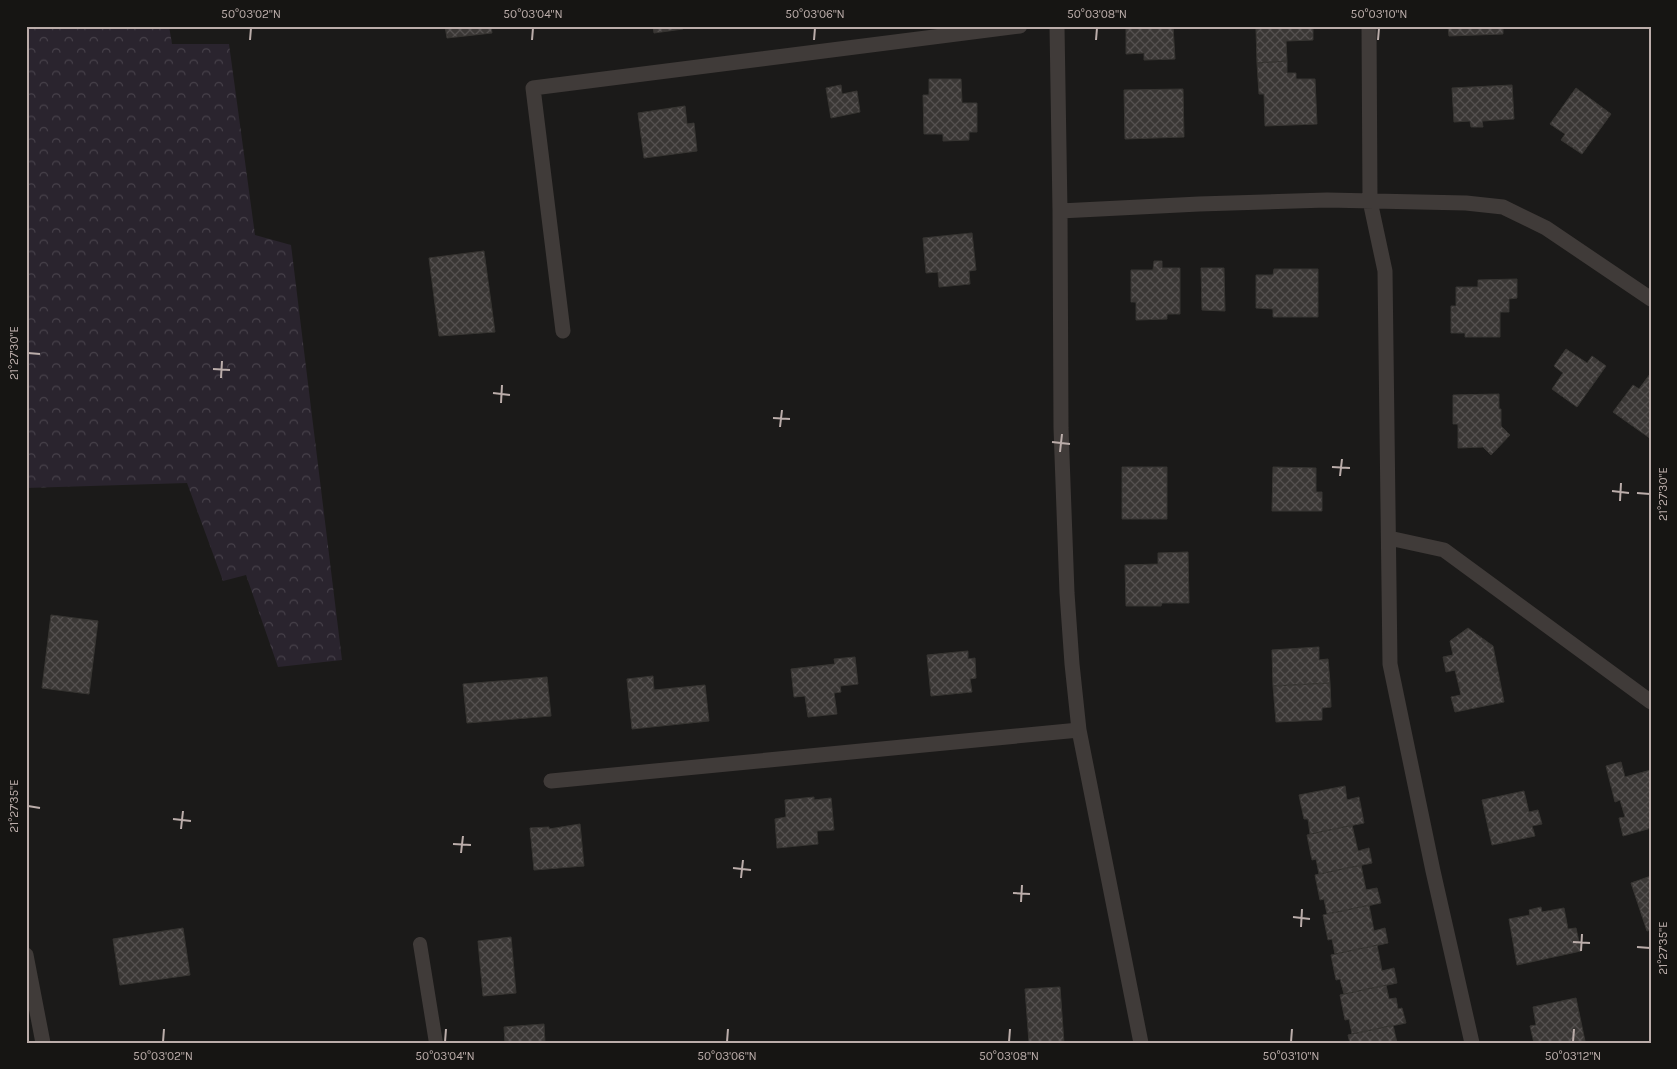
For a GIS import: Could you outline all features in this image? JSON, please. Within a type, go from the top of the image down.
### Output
[{"type":"street","points":[[563,331],[533,88],[1020,26]]},
{"type":"street","points":[[1057,26],[1061,428],[1067,593],[1078,730],[1142,1043]]},
{"type":"street","points":[[1369,26],[1370,201],[1385,271],[1390,664],[1432,872],[1472,1043]]},
{"type":"street","points":[[1060,212],[1199,204],[1370,201],[1466,203],[1503,207],[1546,228],[1651,299]]},
{"type":"street","points":[[1389,538],[1444,550],[1651,702]]},
{"type":"street","points":[[551,781],[1078,730]]},
{"type":"street","points":[[26,955],[43,1043]]},
{"type":"lane","points":[[420,944],[436,1043]]},
{"type":"green space","points":[[26,26],[169,26],[172,44],[229,44],[255,235],[291,245],[342,660],[278,667],[246,575],[223,581],[187,483],[26,488]]},
{"type":"building","points":[[445,26],[491,26],[492,33],[447,38]]},
{"type":"building","points":[[653,26],[683,26],[683,29],[654,33]]},
{"type":"building","points":[[1126,26],[1173,26],[1175,59],[1144,60],[1144,53],[1126,54]]},
{"type":"building","points":[[1259,26],[1313,26],[1313,40],[1286,41],[1287,61],[1257,63],[1256,29],[1260,29]]},
{"type":"building","points":[[1448,26],[1503,26],[1503,34],[1449,36]]},
{"type":"building","points":[[1287,61],[1287,73],[1296,73],[1296,79],[1315,79],[1317,124],[1265,126],[1264,94],[1259,94],[1257,63]]},
{"type":"building","points":[[929,79],[961,79],[962,103],[977,103],[977,132],[969,132],[969,140],[943,141],[943,134],[924,134],[923,95],[929,95]]},
{"type":"building","points":[[841,85],[842,94],[857,91],[860,112],[831,118],[826,88]]},
{"type":"building","points":[[1512,85],[1514,119],[1482,121],[1483,127],[1471,127],[1470,121],[1454,122],[1452,88]]},
{"type":"building","points":[[1576,88],[1611,114],[1582,154],[1561,140],[1565,134],[1550,124]]},
{"type":"building","points":[[1183,89],[1184,137],[1125,139],[1124,90]]},
{"type":"building","points":[[685,106],[687,124],[694,123],[697,151],[644,158],[638,113]]},
{"type":"building","points":[[972,233],[976,270],[969,271],[970,284],[939,287],[938,272],[926,273],[923,238]]},
{"type":"building","points":[[484,251],[495,332],[439,336],[429,258]]},
{"type":"building","points":[[1154,261],[1162,261],[1162,268],[1180,268],[1180,314],[1167,314],[1167,319],[1136,320],[1136,302],[1131,302],[1131,270],[1153,270]]},
{"type":"building","points":[[1201,268],[1224,268],[1225,311],[1202,310]]},
{"type":"building","points":[[1274,269],[1318,269],[1318,317],[1273,317],[1273,309],[1256,308],[1256,275],[1273,275]]},
{"type":"building","points":[[1517,279],[1517,298],[1509,299],[1509,312],[1500,312],[1500,337],[1465,337],[1465,333],[1451,333],[1451,306],[1456,306],[1456,287],[1478,287],[1478,280]]},
{"type":"building","points":[[1566,349],[1587,363],[1592,356],[1606,366],[1577,407],[1552,389],[1563,373],[1554,366]]},
{"type":"building","points":[[1650,374],[1651,439],[1613,412],[1633,385],[1639,389]]},
{"type":"building","points":[[1499,394],[1501,426],[1510,435],[1491,455],[1483,447],[1458,448],[1458,424],[1453,424],[1453,395]]},
{"type":"building","points":[[1122,467],[1167,467],[1167,519],[1122,519]]},
{"type":"building","points":[[1273,467],[1316,468],[1316,492],[1322,492],[1322,511],[1272,511]]},
{"type":"building","points":[[1188,552],[1189,603],[1162,603],[1161,606],[1126,606],[1125,565],[1158,564],[1158,553]]},
{"type":"building","points":[[51,615],[98,621],[89,694],[42,688]]},
{"type":"building","points":[[1468,628],[1493,646],[1504,702],[1455,712],[1451,697],[1461,695],[1455,670],[1446,672],[1443,657],[1453,655],[1450,641]]},
{"type":"building","points":[[1319,647],[1319,660],[1328,659],[1330,683],[1273,686],[1272,650]]},
{"type":"building","points":[[968,651],[968,659],[975,658],[976,678],[970,679],[972,692],[931,696],[927,655]]},
{"type":"building","points":[[855,657],[858,684],[840,686],[841,692],[834,693],[837,714],[808,717],[805,696],[794,697],[791,669],[835,664],[834,659]]},
{"type":"building","points":[[653,676],[654,690],[705,685],[709,721],[632,729],[627,679]]},
{"type":"building","points":[[547,677],[551,716],[467,723],[463,684]]},
{"type":"building","points":[[1330,683],[1331,707],[1322,708],[1322,720],[1276,722],[1273,686]]},
{"type":"building","points":[[1621,762],[1625,777],[1651,770],[1651,828],[1623,836],[1619,818],[1625,817],[1620,800],[1615,802],[1606,766]]},
{"type":"building","points":[[1345,786],[1347,800],[1359,797],[1364,823],[1310,834],[1308,819],[1304,819],[1299,795]]},
{"type":"building","points":[[1524,791],[1529,812],[1538,810],[1542,824],[1532,826],[1535,836],[1492,845],[1482,800]]},
{"type":"building","points":[[814,797],[814,800],[831,798],[834,830],[817,831],[818,844],[777,848],[775,819],[786,817],[785,800]]},
{"type":"building","points":[[580,824],[584,866],[534,870],[530,828],[549,827],[549,829]]},
{"type":"building","points":[[1352,825],[1358,851],[1369,848],[1372,863],[1319,874],[1316,859],[1312,860],[1307,835]]},
{"type":"building","points":[[1361,865],[1366,890],[1377,888],[1381,903],[1327,914],[1324,899],[1320,900],[1315,875]]},
{"type":"building","points":[[1651,876],[1651,930],[1647,931],[1631,883]]},
{"type":"building","points":[[1369,905],[1374,931],[1385,928],[1388,943],[1335,954],[1332,939],[1328,940],[1323,915]]},
{"type":"building","points":[[1541,907],[1542,912],[1564,908],[1568,929],[1576,928],[1581,951],[1517,965],[1509,919],[1530,915],[1529,910]]},
{"type":"building","points":[[183,928],[190,975],[120,985],[113,939]]},
{"type":"building","points":[[511,937],[516,993],[483,996],[478,941]]},
{"type":"building","points":[[1377,945],[1382,971],[1394,968],[1397,983],[1344,994],[1340,979],[1336,980],[1331,955]]},
{"type":"building","points":[[1386,985],[1389,999],[1396,998],[1398,1009],[1402,1008],[1406,1023],[1352,1034],[1349,1019],[1345,1020],[1340,995]]},
{"type":"building","points":[[1060,987],[1064,1043],[1029,1043],[1025,989]]},
{"type":"building","points":[[1576,998],[1585,1041],[1576,1043],[1534,1043],[1530,1026],[1536,1025],[1533,1007]]},
{"type":"building","points":[[544,1024],[545,1043],[505,1043],[504,1027]]},
{"type":"building","points":[[1393,1025],[1397,1043],[1350,1043],[1348,1035]]}]
